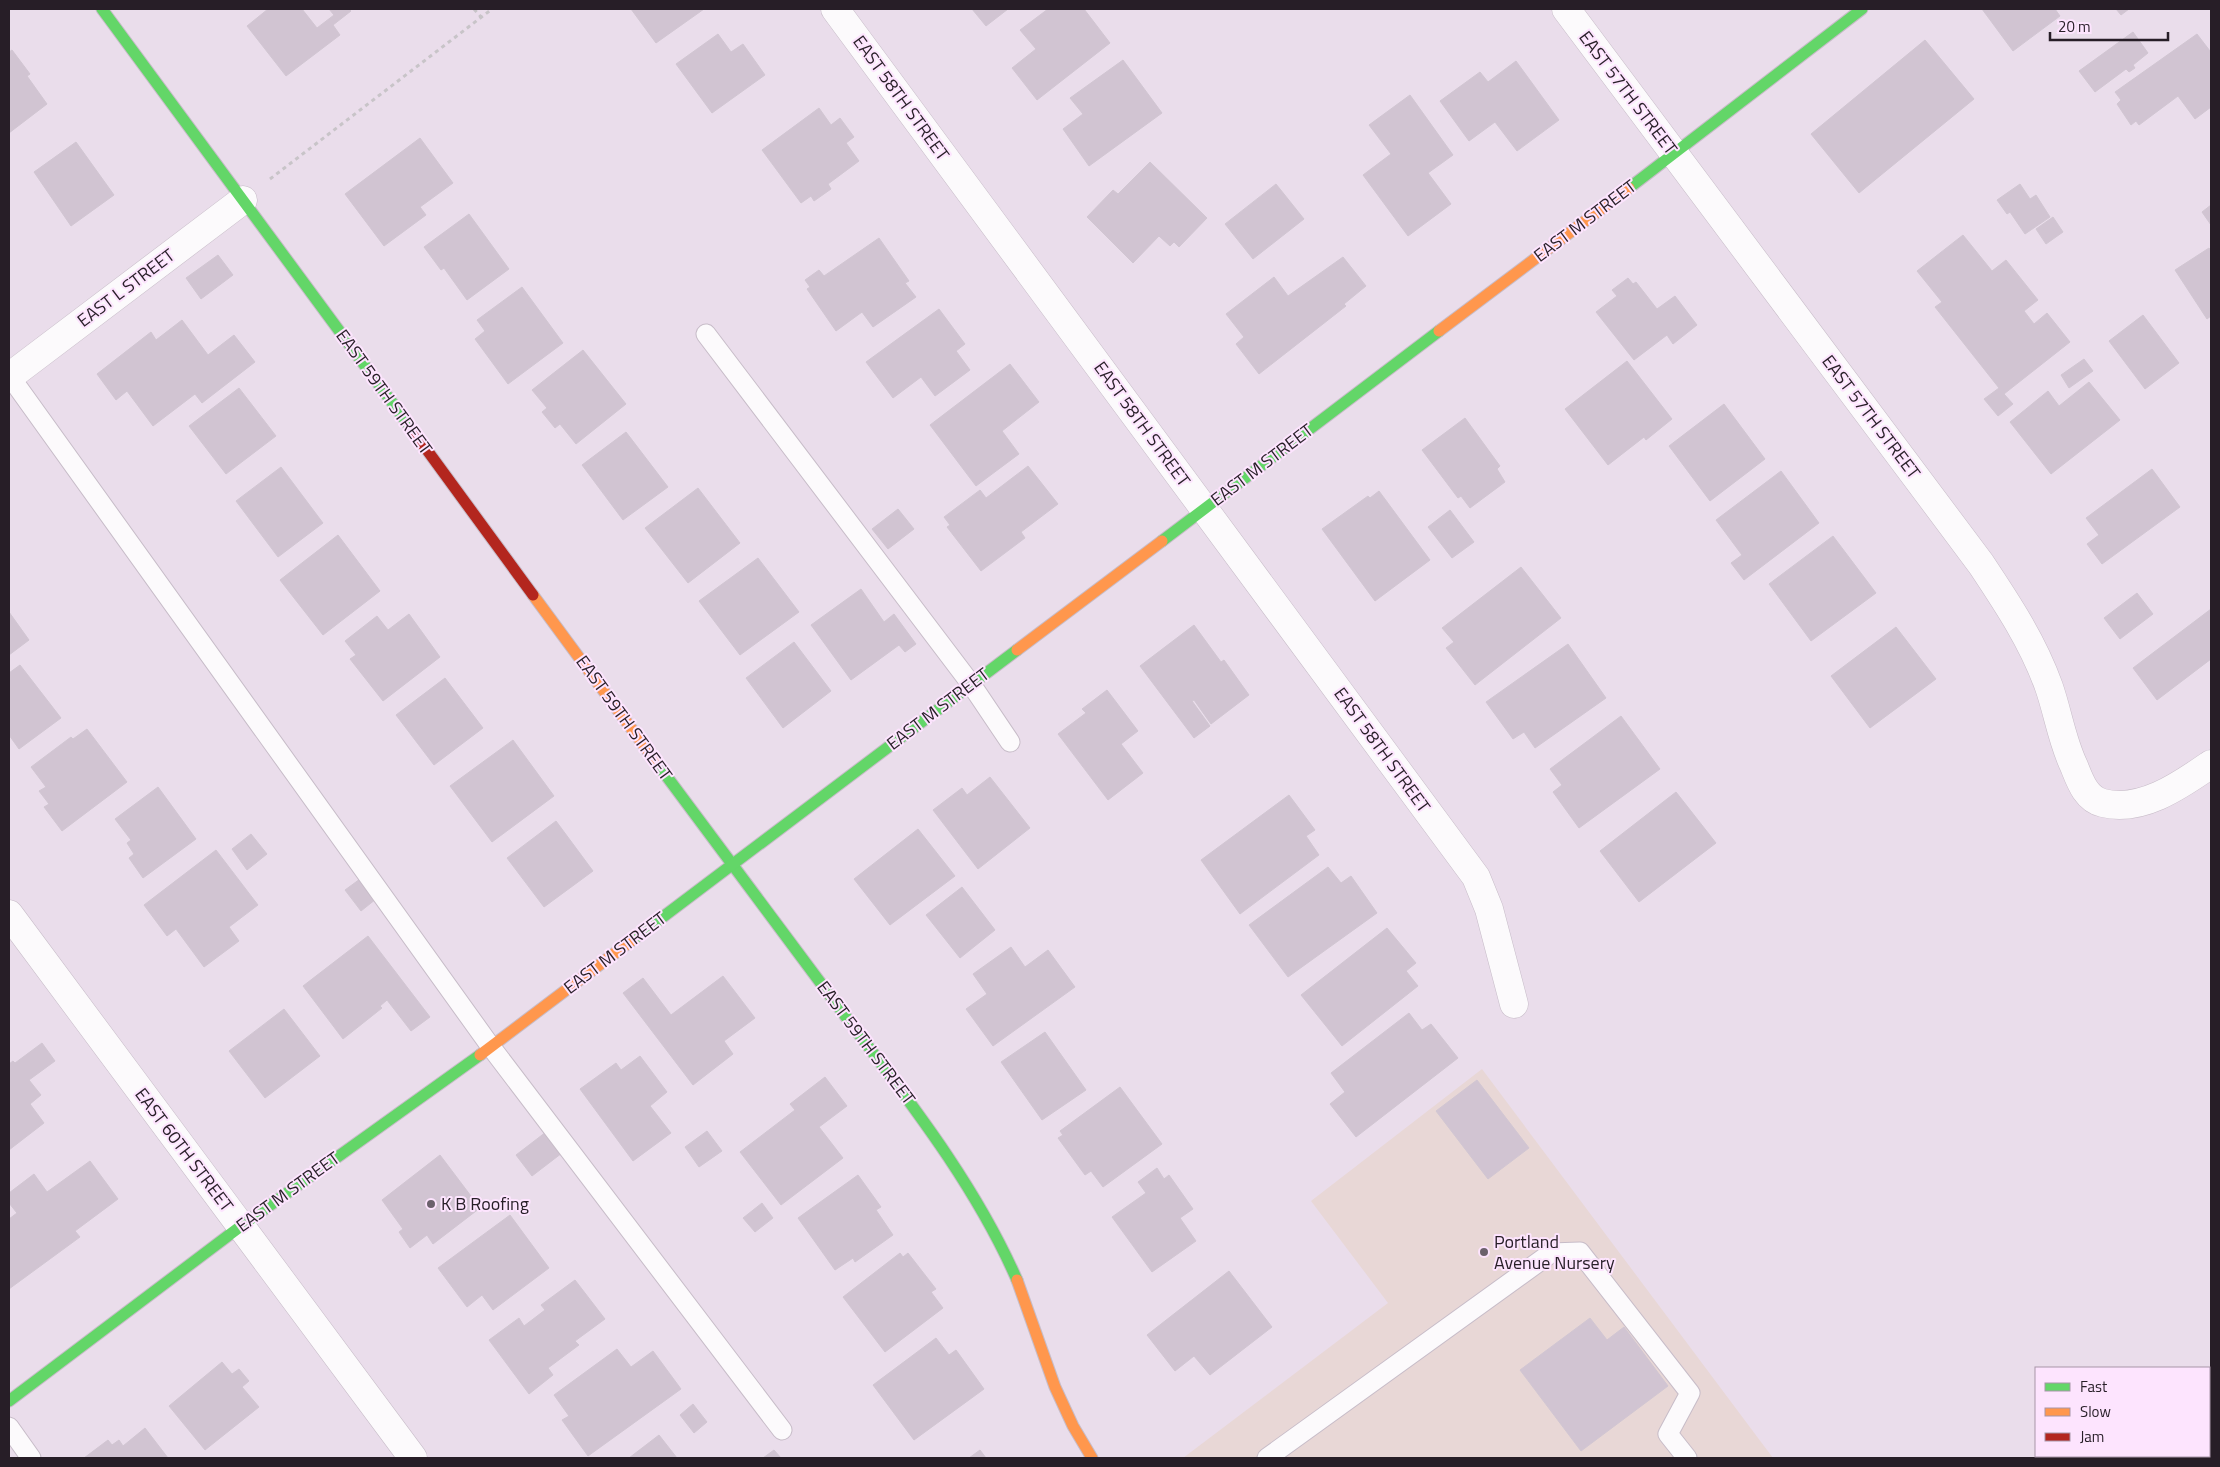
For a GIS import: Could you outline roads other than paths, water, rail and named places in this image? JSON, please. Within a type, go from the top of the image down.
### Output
[{"type":"street","name":"EAST 59TH STREET","points":[[102,9],[732,865],[908,1099],[976,1199],[1004,1250],[1024,1298],[1055,1387],[1073,1426],[1092,1458]]},
{"type":"street","name":"EAST 58TH STREET","points":[[835,9],[1476,877],[1488,910],[1514,1004]]},
{"type":"street","name":"EAST 57TH STREET","points":[[1566,9],[1981,564],[2012,612],[2049,686],[2071,760],[2085,792],[2102,803],[2134,803],[2155,797],[2176,787],[2211,764]]},
{"type":"street","name":"EAST M STREET","points":[[9,1401],[241,1226],[491,1047],[1674,154],[1862,9]]},
{"type":"street","name":"EAST L STREET","points":[[9,376],[242,200]]},
{"type":"street","name":"EAST 60TH STREET","points":[[9,914],[413,1458]]},
{"type":"lane","points":[[706,334],[971,684],[1010,742]]},
{"type":"lane","points":[[9,376],[491,1047],[782,1430]]},
{"type":"lane","points":[[1267,1458],[1551,1253],[1580,1252],[1690,1393],[1668,1434],[1687,1458]]},
{"type":"lane","points":[[9,1427],[31,1458]]},
{"type":"place","name":"K B Roofing","points":[[431,1204]]},
{"type":"place","name":"Portland Avenue Nursery","points":[[1484,1252]]}]
